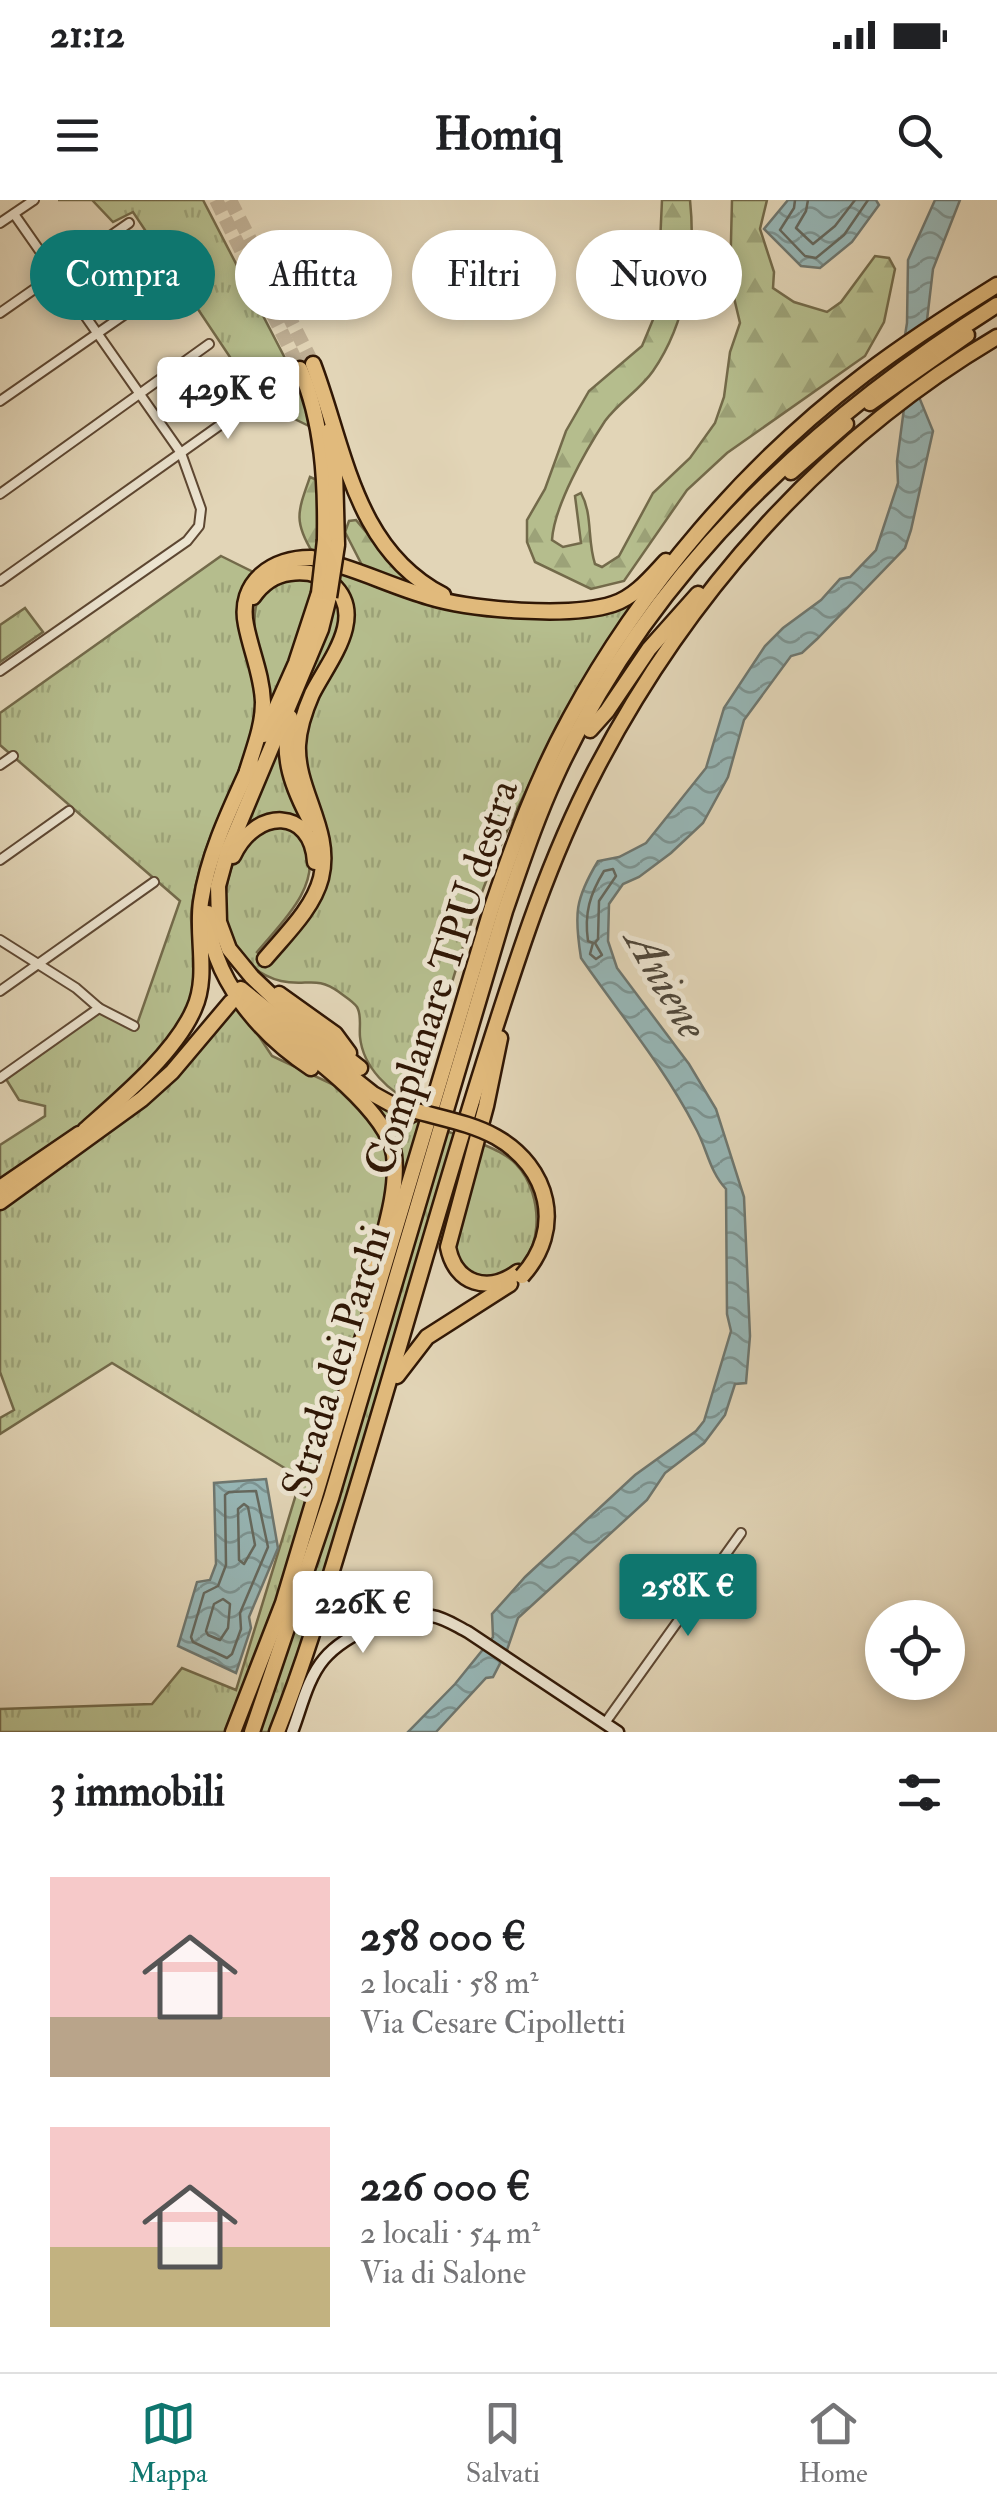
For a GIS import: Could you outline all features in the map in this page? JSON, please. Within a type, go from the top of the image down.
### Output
[{"type":"highway","name":"Complanare TPU destra","points":[[236,1732],[268,1644],[354,1367],[492,907],[517,831],[544,769],[594,677],[638,611],[674,564],[767,460],[863,375],[997,285]]},
{"type":"highway","name":"Strada dei Parchi","points":[[252,1732],[331,1498],[506,911],[557,774],[611,676],[674,588],[758,490],[799,450],[997,305]]},
{"type":"highway","name":"Strada dei Parchi","points":[[972,326],[997,316]]},
{"type":"highway","points":[[590,730],[607,712],[649,649],[818,472],[872,426],[991,341]]},
{"type":"highway","points":[[331,543],[306,366],[323,390],[358,500],[383,546],[418,581],[471,606]]},
{"type":"highway","points":[[323,390],[335,471],[322,628],[234,833],[221,872],[218,900],[224,940],[234,958],[256,981],[299,1006],[335,1034],[360,1068],[412,1112]]},
{"type":"highway","name":"Strada dei Parchi","points":[[262,1732],[345,1484],[513,916],[545,826],[590,730],[658,622],[728,535],[867,399]]},
{"type":"highway","points":[[247,771],[261,727],[263,703],[260,677],[244,622],[245,608],[254,582],[272,566],[296,558],[326,561],[426,597],[471,606],[587,609],[614,604],[634,594],[736,486],[767,460]]},
{"type":"highway","points":[[277,1732],[374,1433],[470,1106],[559,848],[594,773],[672,642],[762,528]]},
{"type":"highway","points":[[218,900],[240,844],[256,826],[269,821],[290,823],[310,841],[315,864],[307,892],[263,958],[310,903],[322,876],[319,825],[300,771],[299,739],[308,704],[344,632],[344,600],[322,576],[287,573],[269,580],[256,593],[244,622]]},
{"type":"highway","points":[[85,1130],[152,1066],[192,1014],[201,984],[200,914],[207,872],[324,595]]},
{"type":"highway","points":[[296,690],[285,736],[286,760],[323,853]]},
{"type":"highway","points":[[207,872],[210,934],[225,976],[249,1008],[355,1095],[386,1130],[394,1158],[391,1192],[354,1367]]},
{"type":"highway","points":[[520,1274],[504,1282],[477,1284],[463,1277],[454,1266],[448,1247],[530,928]]},
{"type":"highway","points":[[225,976],[373,1094],[412,1112],[496,1137],[532,1168],[544,1191],[548,1226],[539,1251],[520,1274],[440,1327],[415,1349],[399,1373],[374,1433]]},
{"type":"highway","points":[[0,1188],[136,1094],[165,1069],[228,1000],[157,1086],[0,1202]]},
{"type":"street","points":[[0,223],[34,200]]},
{"type":"street","points":[[14,214],[30,237]]},
{"type":"street","points":[[119,230],[129,223]]},
{"type":"street","points":[[0,313],[30,292]]},
{"type":"street","points":[[0,671],[187,541],[199,526],[200,506],[181,453],[88,320]]},
{"type":"street","points":[[0,401],[115,320]]},
{"type":"street","points":[[0,494],[209,344]]},
{"type":"street","points":[[0,581],[254,401]]},
{"type":"street","points":[[0,765],[13,756]]},
{"type":"street","points":[[0,860],[69,812]]},
{"type":"street","points":[[0,991],[154,882]]},
{"type":"street","points":[[0,940],[76,988],[99,1008],[134,1026]]},
{"type":"street","points":[[0,1078],[99,1008]]},
{"type":"street","points":[[605,1723],[741,1533]]},
{"type":"street","points":[[292,1732],[318,1667],[332,1651],[384,1624],[416,1616],[444,1619],[468,1632],[618,1732]]},
{"type":"green space","points":[[92,200],[203,200],[235,262],[235,320],[265,320],[302,391],[311,427],[260,402],[205,320],[215,320],[215,230],[145,230],[133,212],[113,222]]},
{"type":"green space","points":[[662,200],[690,200],[692,230],[661,230]]},
{"type":"green space","points":[[732,200],[767,200],[760,229],[774,272],[773,288],[794,302],[827,312],[841,302],[875,256],[889,258],[895,269],[884,322],[865,356],[727,453],[687,490],[624,581],[591,589],[535,562],[527,542],[527,520],[545,489],[566,431],[589,391],[642,346],[653,320],[678,320],[653,371],[605,421],[589,447],[554,526],[552,540],[563,547],[581,543],[575,496],[581,493],[595,564],[602,567],[619,556],[653,493],[690,458],[715,423],[724,397],[730,352],[742,320],[742,230],[731,230]]},
{"type":"green space","points":[[310,477],[317,480],[317,550],[313,553],[300,524]]},
{"type":"green space","points":[[356,520],[397,569],[432,596],[365,571],[345,532],[349,521]]},
{"type":"green space","points":[[221,556],[253,572],[242,588],[238,619],[256,701],[250,742],[197,880],[191,918],[195,978],[184,1016],[166,1045],[115,1098],[0,1180],[0,1145],[45,1116],[45,1106],[19,1100],[6,1079],[100,1012],[135,1030],[180,901],[0,745],[0,713]]},
{"type":"green space","points":[[339,569],[449,608],[577,614],[644,593],[551,744],[503,840],[466,937],[416,1103],[387,1086],[366,1059],[359,1014],[353,1003],[324,984],[281,981],[255,969],[237,947],[227,920],[230,870],[244,846],[269,825],[297,833],[307,848],[310,863],[296,904],[257,952],[268,962],[323,889],[304,768],[305,724],[343,646]]},
{"type":"green space","points":[[284,577],[315,578],[301,630],[267,712],[254,622],[259,598]]},
{"type":"green space","points":[[336,596],[339,612],[335,637],[303,707],[299,791],[291,718]]},
{"type":"green space","points":[[25,608],[43,632],[0,662],[0,625]]},
{"type":"green space","points":[[279,740],[286,778],[311,833],[274,815],[246,822]]},
{"type":"green space","points":[[237,1003],[272,1056],[398,1115],[467,1138],[354,1522],[281,1732],[0,1732],[0,1709],[152,1704],[182,1668],[236,1690],[301,1478],[112,1363],[0,1434],[0,1418],[14,1410],[0,1372],[0,1205],[145,1102]]},
{"type":"green space","points":[[482,1144],[516,1164],[526,1177],[536,1210],[533,1244],[526,1259],[514,1271],[492,1279],[474,1278],[453,1252]]},
{"type":"water","points":[[788,200],[876,200],[879,205],[852,242],[820,268],[801,266],[764,229]]},
{"type":"water","points":[[935,200],[960,200],[933,269],[926,363],[919,397],[933,431],[905,548],[817,639],[802,653],[791,656],[744,720],[728,777],[703,823],[671,853],[623,884],[609,904],[608,941],[617,968],[689,1064],[716,1109],[744,1197],[750,1336],[746,1383],[735,1384],[725,1415],[704,1443],[665,1473],[647,1500],[518,1618],[493,1677],[486,1678],[436,1732],[408,1732],[455,1684],[493,1637],[492,1614],[525,1577],[635,1475],[704,1421],[731,1331],[727,1314],[726,1189],[683,1105],[581,958],[578,907],[598,861],[619,857],[646,843],[706,768],[724,708],[765,646],[821,600],[840,579],[850,577],[876,550],[898,483],[905,401],[902,354],[907,323],[908,260]]},
{"type":"water","points":[[266,1479],[278,1548],[249,1617],[251,1628],[236,1673],[178,1646],[197,1582],[210,1580],[216,1564],[214,1483]]},
{"type":"tunnel","points":[[216,200],[300,369]]},
{"type":"tunnel","points":[[230,200],[313,364]]},
{"type":"tunnel","points":[[235,998],[265,959]]},
{"type":"water label","name":"Aniene","points":[[668,983]]}]
